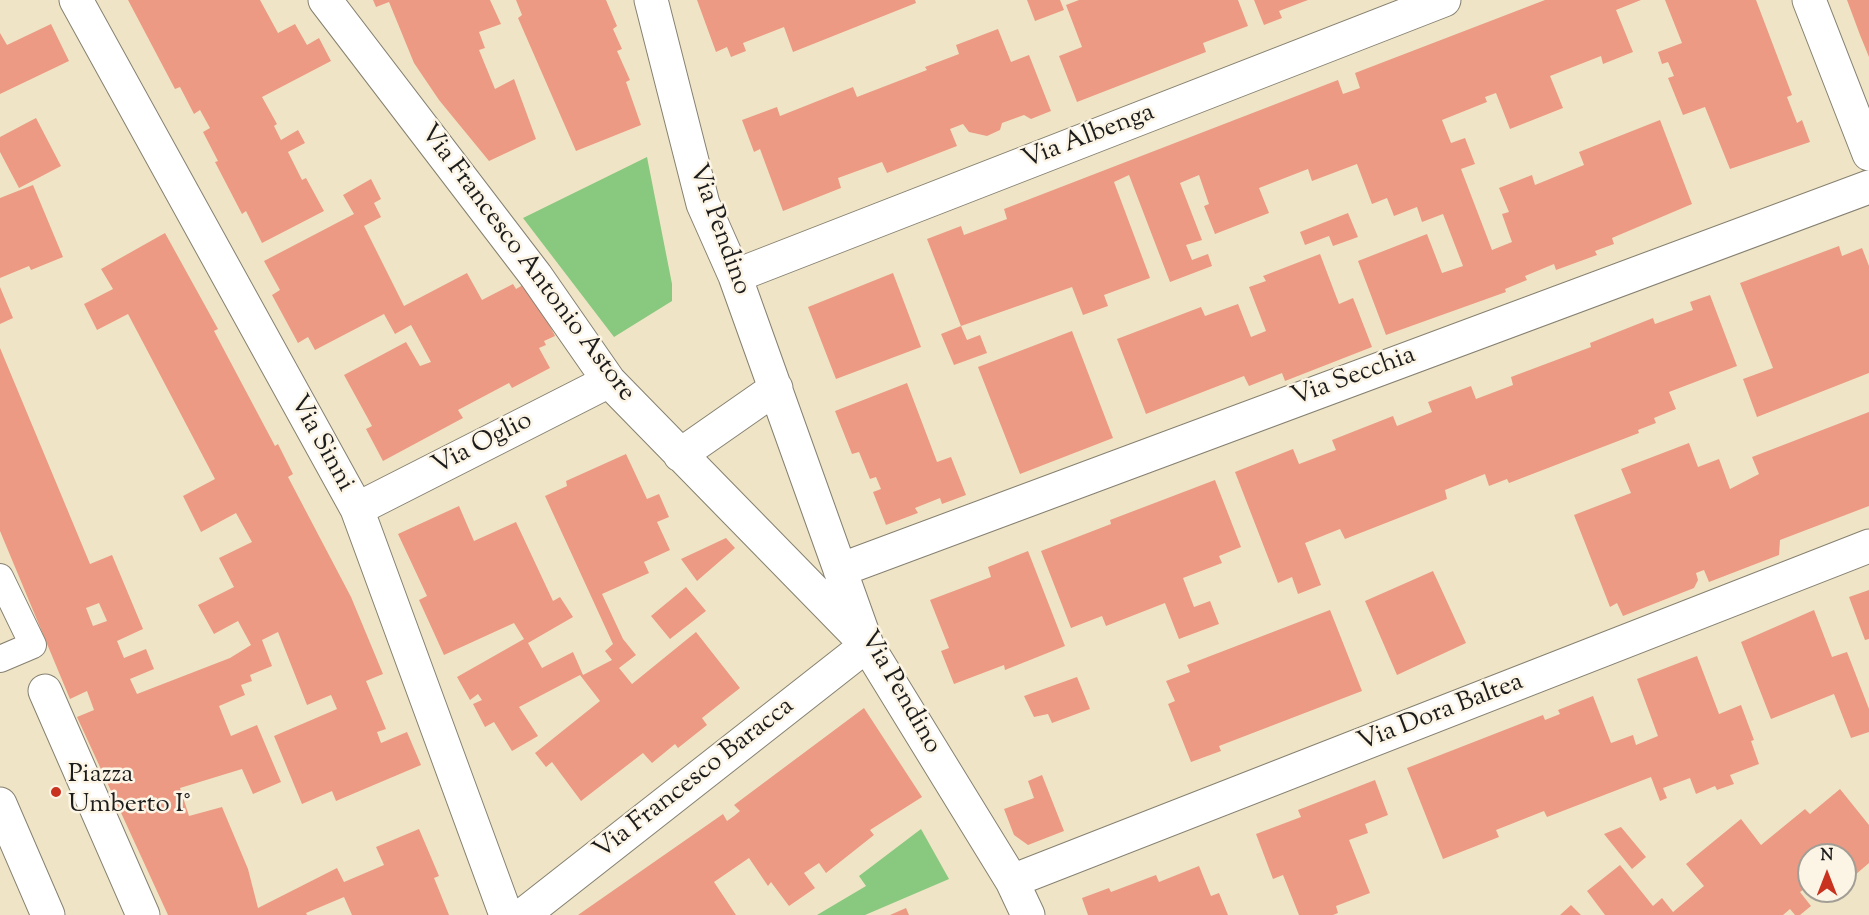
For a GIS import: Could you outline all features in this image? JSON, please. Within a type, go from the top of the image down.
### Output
[{"type":"street","name":"Via Sinni","points":[[76,0],[357,509],[506,915]]},
{"type":"street","name":"Via Francesco Antonio Astore","points":[[325,0],[536,276],[609,381],[867,645]]},
{"type":"street","name":"Via Pendino","points":[[651,0],[703,204],[735,276],[867,645],[1012,881],[1028,915]]},
{"type":"street","name":"Via Albenga","points":[[735,276],[1444,0]]},
{"type":"street","points":[[1809,0],[1869,154]]},
{"type":"street","name":"Via Secchia","points":[[840,570],[1869,187]]},
{"type":"street","name":"Via Oglio","points":[[357,509],[609,381]]},
{"type":"street","points":[[680,455],[776,388]]},
{"type":"street","name":"Via Dora Baltea","points":[[1012,881],[1869,546]]},
{"type":"street","name":"Via Francesco Baracca","points":[[523,915],[867,645]]},
{"type":"street","points":[[45,691],[143,915]]},
{"type":"street","points":[[0,804],[48,915]]},
{"type":"lane","points":[[0,577],[33,645],[0,659]]},
{"type":"green space","points":[[647,157],[672,284],[672,301],[614,337],[523,218]]},
{"type":"green space","points":[[921,829],[949,879],[865,915],[817,915],[866,886],[859,876]]},
{"type":"building","points":[[128,0],[260,0],[278,33],[295,24],[307,45],[319,38],[331,61],[262,97],[277,124],[274,126],[281,140],[298,130],[305,143],[288,152],[302,180],[306,178],[324,211],[262,243],[246,211],[242,214],[215,162],[218,161],[203,132],[210,128],[200,110],[194,114],[180,87],[175,89]]},
{"type":"building","points":[[373,0],[490,0],[501,24],[479,32],[485,48],[479,50],[495,89],[514,79],[536,139],[489,161],[439,100],[414,63],[389,2],[376,7]]},
{"type":"building","points":[[516,0],[606,0],[617,26],[613,29],[622,49],[617,51],[630,80],[626,82],[641,125],[576,151],[518,18],[522,15]]},
{"type":"building","points":[[697,0],[915,0],[916,3],[793,52],[784,27],[743,43],[746,51],[731,57],[727,47],[716,52]]},
{"type":"building","points":[[1027,0],[1060,0],[1064,10],[1035,21]]},
{"type":"building","points":[[1079,0],[1238,0],[1248,26],[1203,43],[1206,52],[1077,102],[1059,56],[1082,47],[1066,5]]},
{"type":"building","points":[[1254,0],[1308,0],[1279,11],[1282,18],[1264,25]]},
{"type":"building","points":[[1545,0],[1641,0],[1616,10],[1633,52],[1603,64],[1601,56],[1550,76],[1563,108],[1510,129],[1496,93],[1485,97],[1487,102],[1442,120],[1451,143],[1465,138],[1475,164],[1461,169],[1492,250],[1512,242],[1502,214],[1509,212],[1499,188],[1532,175],[1535,185],[1584,165],[1579,152],[1660,120],[1692,204],[1612,238],[1614,244],[1595,251],[1597,255],[1556,270],[1554,264],[1525,276],[1527,280],[1505,289],[1506,292],[1386,335],[1358,261],[1427,234],[1442,273],[1463,266],[1443,214],[1422,222],[1417,207],[1394,216],[1387,198],[1372,204],[1357,164],[1312,181],[1308,169],[1259,188],[1269,213],[1215,234],[1204,206],[1209,204],[1199,175],[1180,183],[1202,240],[1186,245],[1192,260],[1208,254],[1212,266],[1170,282],[1129,175],[1114,182],[1150,278],[1104,295],[1108,306],[1083,315],[1072,287],[961,326],[927,239],[961,226],[964,235],[1007,219],[1004,209],[1338,80],[1343,94],[1360,88],[1355,73]]},
{"type":"building","points":[[1665,0],[1756,0],[1792,95],[1787,97],[1797,123],[1802,120],[1810,142],[1730,169],[1705,107],[1683,115],[1668,78],[1674,76],[1668,62],[1662,64],[1658,52],[1682,43]]},
{"type":"building","points":[[1847,0],[1869,0],[1869,57],[1860,35]]},
{"type":"building","points":[[51,24],[69,61],[0,94],[0,33],[7,45]]},
{"type":"building","points":[[998,29],[1011,62],[1029,55],[1051,111],[1031,119],[1024,115],[1002,123],[1000,130],[987,136],[969,132],[963,124],[950,129],[957,146],[887,173],[882,162],[838,178],[841,188],[783,211],[760,149],[754,152],[742,120],[777,107],[780,116],[853,87],[857,97],[927,70],[925,67],[959,54],[956,45]]},
{"type":"building","points":[[36,118],[61,166],[19,188],[0,152],[0,137]]},
{"type":"building","points":[[371,179],[381,199],[374,203],[381,217],[364,226],[404,306],[467,273],[482,300],[513,284],[516,289],[528,282],[555,336],[544,341],[546,345],[539,348],[550,368],[512,388],[509,383],[458,410],[463,418],[383,461],[366,429],[372,426],[344,375],[406,342],[420,366],[431,362],[411,325],[395,334],[384,314],[315,350],[308,337],[298,343],[272,295],[280,290],[264,261],[354,214],[343,195]]},
{"type":"building","points":[[33,185],[63,257],[31,270],[29,266],[0,278],[0,198]]},
{"type":"building","points":[[1348,213],[1358,237],[1333,246],[1329,236],[1305,245],[1300,232]]},
{"type":"building","points":[[165,233],[218,329],[214,331],[275,446],[278,444],[293,474],[288,477],[351,597],[383,674],[366,681],[386,729],[377,732],[381,743],[407,732],[421,765],[336,801],[332,791],[302,804],[274,736],[337,709],[331,695],[307,705],[278,632],[262,640],[272,666],[250,675],[252,681],[241,685],[245,695],[219,706],[231,736],[257,725],[281,782],[253,794],[242,769],[180,788],[189,816],[222,807],[248,869],[258,908],[337,868],[344,882],[384,865],[376,847],[419,829],[439,876],[434,878],[449,915],[352,915],[344,897],[306,913],[307,915],[168,915],[77,717],[94,710],[87,691],[70,699],[0,531],[0,348],[90,564],[112,555],[143,629],[117,641],[124,658],[146,649],[154,669],[130,679],[137,694],[230,658],[251,645],[238,621],[214,634],[198,605],[234,587],[219,558],[252,542],[236,513],[201,532],[183,496],[215,479],[128,314],[97,330],[84,304],[113,289],[101,269]],"holes":[[[99,603],[107,621],[93,626],[86,608]]]},
{"type":"building","points":[[1839,246],[1842,256],[1862,248],[1869,266],[1869,373],[1757,417],[1743,379],[1773,368],[1740,283]]},
{"type":"building","points":[[1320,254],[1339,304],[1353,298],[1372,347],[1285,381],[1282,373],[1249,386],[1244,376],[1146,414],[1117,339],[1201,307],[1205,316],[1238,304],[1251,337],[1266,331],[1249,287],[1266,281],[1263,276]]},
{"type":"building","points":[[893,273],[921,347],[836,379],[808,307]]},
{"type":"building","points":[[0,287],[13,318],[0,324]]},
{"type":"building","points":[[1710,295],[1737,366],[1669,392],[1676,409],[1654,418],[1656,423],[1638,430],[1639,433],[1509,483],[1507,479],[1489,486],[1485,474],[1445,490],[1447,499],[1345,539],[1340,529],[1305,543],[1321,585],[1298,594],[1292,577],[1278,583],[1235,472],[1293,449],[1299,464],[1336,450],[1332,440],[1393,416],[1397,426],[1432,412],[1428,402],[1471,386],[1476,399],[1513,385],[1511,377],[1591,347],[1590,343],[1653,318],[1655,324],[1693,310],[1690,302]]},
{"type":"building","points":[[961,326],[967,340],[980,335],[987,353],[954,365],[941,334]]},
{"type":"building","points":[[1072,331],[1113,438],[1020,474],[978,367]]},
{"type":"building","points":[[907,383],[937,462],[951,457],[966,495],[942,504],[940,498],[915,508],[918,513],[886,525],[873,492],[881,489],[876,477],[870,479],[859,452],[852,454],[835,411]]},
{"type":"building","points":[[1869,412],[1869,506],[1780,540],[1779,555],[1709,582],[1704,570],[1696,573],[1698,580],[1694,588],[1623,616],[1617,603],[1610,607],[1574,515],[1631,493],[1621,469],[1689,443],[1698,467],[1719,459],[1730,489],[1759,474],[1752,457]]},
{"type":"building","points":[[626,454],[647,499],[659,494],[669,517],[657,522],[670,550],[644,562],[649,573],[602,594],[623,639],[636,655],[619,668],[632,684],[696,632],[740,688],[702,718],[707,725],[678,748],[675,744],[652,763],[643,753],[581,801],[552,762],[546,767],[535,753],[600,701],[580,675],[519,707],[538,736],[512,751],[494,722],[485,727],[473,704],[482,700],[478,694],[470,700],[457,677],[524,639],[514,623],[444,655],[419,600],[427,596],[398,534],[459,506],[474,541],[516,522],[553,601],[560,597],[573,617],[528,643],[542,668],[573,652],[583,675],[612,660],[605,651],[613,644],[545,496],[567,486],[566,481]]},
{"type":"building","points":[[1215,480],[1241,547],[1219,556],[1222,563],[1183,578],[1194,607],[1210,601],[1219,624],[1179,639],[1165,603],[1106,626],[1102,616],[1071,628],[1041,551],[1111,524],[1110,520]]},
{"type":"building","points":[[726,538],[735,548],[697,581],[681,559]]},
{"type":"building","points":[[1028,551],[1065,646],[1005,670],[1004,665],[954,684],[941,651],[949,648],[930,600],[991,577],[988,567]]},
{"type":"building","points":[[1433,571],[1466,643],[1397,675],[1365,601]]},
{"type":"building","points":[[686,587],[706,611],[670,639],[651,616]]},
{"type":"building","points":[[1869,590],[1869,639],[1865,640],[1849,597]]},
{"type":"building","points":[[1330,610],[1362,691],[1219,746],[1221,751],[1191,762],[1168,704],[1175,701],[1166,681],[1190,672],[1187,665]]},
{"type":"building","points":[[1814,610],[1832,657],[1847,652],[1869,709],[1869,732],[1851,738],[1834,694],[1771,719],[1741,642]]},
{"type":"building","points":[[1697,656],[1719,714],[1741,705],[1754,740],[1751,741],[1759,764],[1730,775],[1734,784],[1717,790],[1715,786],[1696,794],[1690,778],[1663,788],[1667,798],[1660,801],[1651,777],[1547,817],[1544,811],[1496,830],[1499,837],[1443,859],[1407,768],[1543,715],[1545,720],[1560,714],[1558,710],[1593,696],[1611,743],[1633,735],[1636,745],[1658,736],[1637,679]]},
{"type":"building","points":[[1077,677],[1090,709],[1052,723],[1048,714],[1034,717],[1024,696]]},
{"type":"building","points":[[864,708],[922,797],[870,830],[874,835],[826,873],[819,863],[804,873],[815,888],[789,906],[771,882],[768,886],[749,858],[714,882],[736,915],[578,915],[723,814],[727,821],[734,816],[740,811],[734,805]]},
{"type":"building","points":[[1042,775],[1064,831],[1028,845],[1014,835],[1004,809],[1034,798],[1028,781]]},
{"type":"building","points":[[1375,780],[1388,815],[1365,824],[1368,833],[1349,840],[1370,893],[1336,906],[1338,913],[1333,915],[1299,915],[1283,875],[1273,879],[1256,834],[1301,817],[1298,810]]},
{"type":"building","points":[[1840,789],[1869,825],[1869,863],[1857,873],[1857,843],[1797,843],[1797,903],[1809,903],[1811,906],[1800,915],[1795,915],[1790,909],[1783,915],[1605,915],[1587,891],[1620,865],[1653,906],[1662,898],[1673,912],[1704,886],[1686,864],[1741,819],[1761,845],[1805,809],[1810,814]]},
{"type":"building","points":[[1621,827],[1646,857],[1632,869],[1604,834]]},
{"type":"building","points":[[1199,866],[1211,896],[1219,893],[1228,915],[1088,915],[1082,898],[1109,888],[1111,892],[1156,875],[1159,882]]},
{"type":"building","points":[[1571,905],[1581,915],[1560,915]]},
{"type":"building","points":[[906,908],[909,915],[890,915]]},
{"type":"place","name":"Piazza Umberto I°","points":[[56,792]]}]
